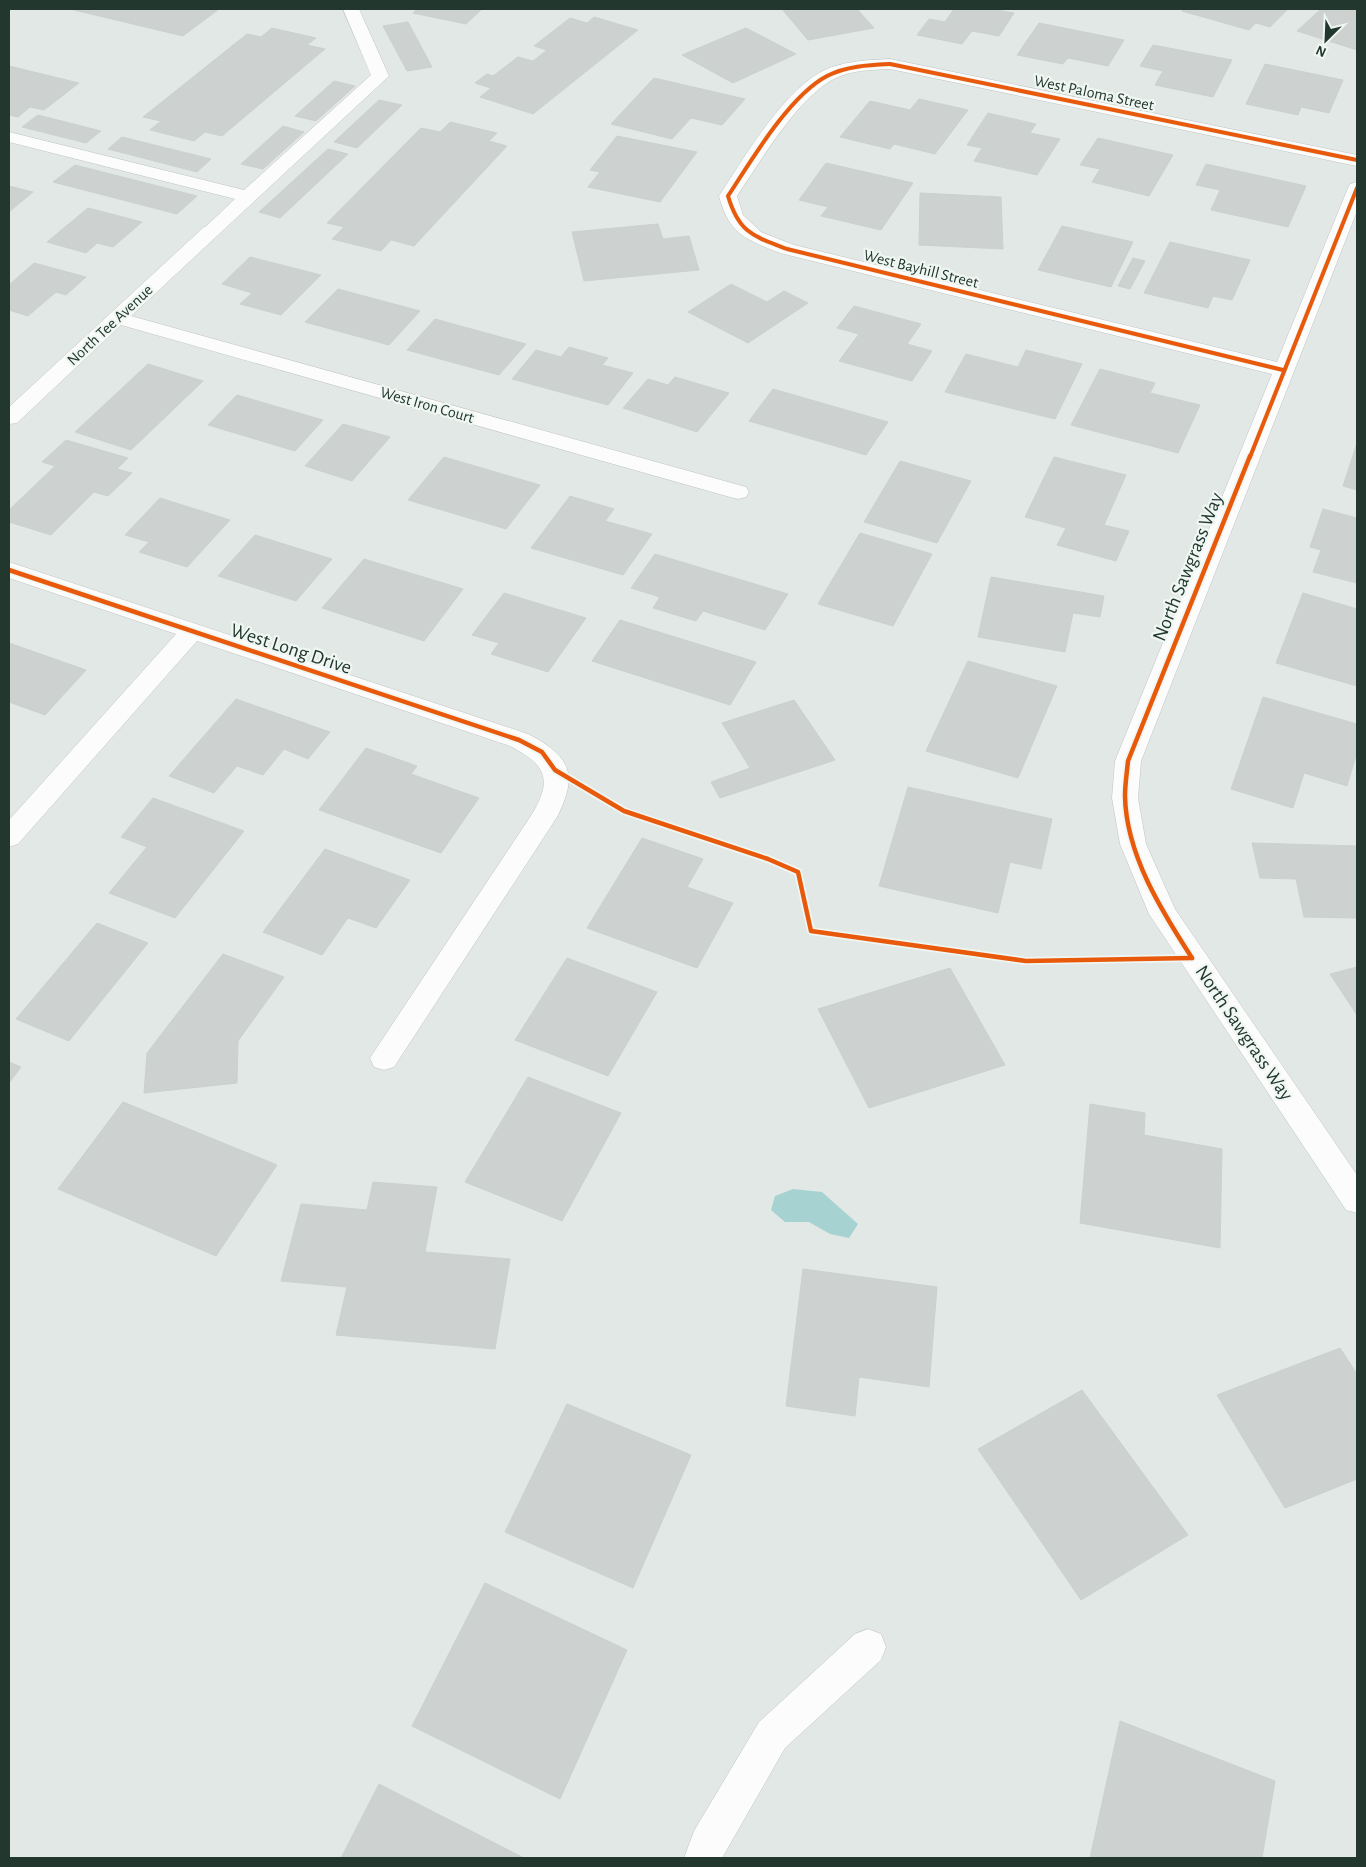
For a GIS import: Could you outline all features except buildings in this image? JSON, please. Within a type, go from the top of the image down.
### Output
[{"type":"street","name":"North Tee Avenue","points":[[9,418],[380,76],[351,9]]},
{"type":"street","name":"West Paloma Street","points":[[826,76],[855,66],[890,64],[1357,160]]},
{"type":"street","name":"West Bayhill Street","points":[[826,76],[801,97],[756,153],[728,196],[734,217],[754,236],[788,249],[1283,370]]},
{"type":"street","points":[[9,136],[249,197]]},
{"type":"street","name":"North Sawgrass Way","points":[[1357,188],[1128,761],[1125,798],[1133,844],[1163,914],[1357,1200]]},
{"type":"street","name":"West Iron Court","points":[[117,318],[738,492]]},
{"type":"street","name":"West Long Drive","points":[[9,570],[519,740],[542,752],[555,770],[557,791],[544,817],[384,1058]]},
{"type":"street","points":[[9,837],[192,631]]},
{"type":"street","points":[[702,1858],[772,1735],[868,1647]]},
{"type":"water","points":[[793,1189],[822,1192],[858,1224],[849,1238],[830,1234],[809,1222],[785,1222],[771,1210],[775,1196]]},
{"type":"cycle path","points":[[1283,370],[787,249],[754,236],[734,217],[728,196],[773,130],[814,84],[826,76],[841,70],[882,64],[890,64],[1357,160]]},
{"type":"cycle path","points":[[1192,958],[1158,902],[1140,863],[1128,821],[1125,799],[1128,761],[1357,188]]},
{"type":"cycle path","points":[[9,570],[519,740],[542,752],[555,770],[624,811],[768,859],[798,872],[811,931],[1026,961],[1192,958]]}]
